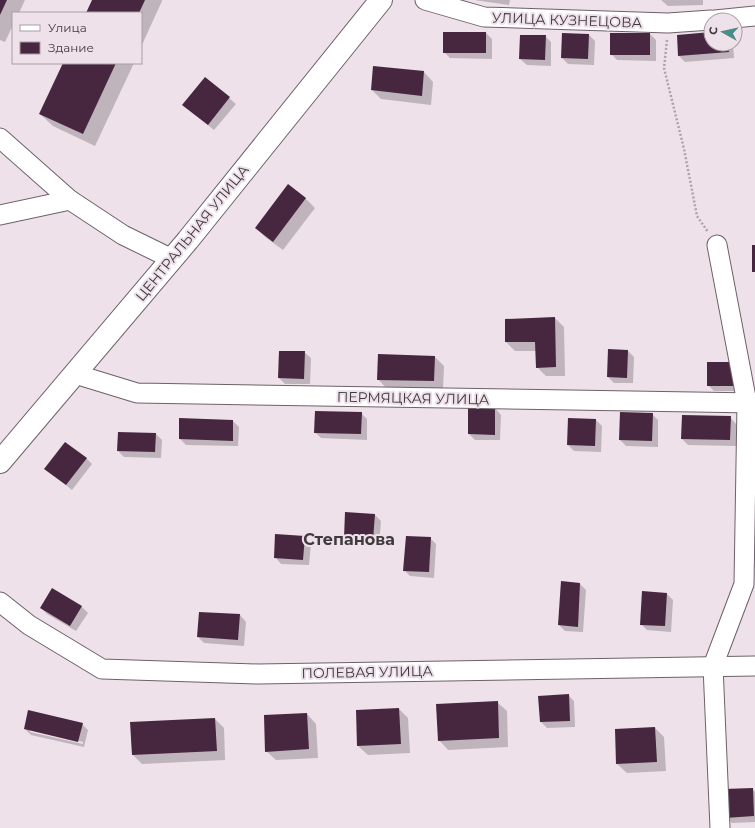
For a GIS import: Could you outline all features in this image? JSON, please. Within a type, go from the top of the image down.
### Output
[{"type":"main road","name":"ЦЕНТРАЛЬНАЯ УЛИЦА","points":[[0,462],[172,259],[381,0]]},
{"type":"street","name":"УЛИЦА КУЗНЕЦОВА","points":[[425,0],[484,17],[668,24],[703,21]]},
{"type":"street","points":[[743,17],[755,16]]},
{"type":"street","points":[[0,138],[70,200],[123,235],[172,259]]},
{"type":"street","points":[[0,215],[70,200]]},
{"type":"street","points":[[718,245],[751,403],[744,584],[713,666],[720,828]]},
{"type":"street","name":"ПЕРМЯЦКАЯ УЛИЦА","points":[[75,374],[137,393],[751,403]]},
{"type":"street","name":"ПОЛЕВАЯ УЛИЦА","points":[[0,602],[29,625],[102,669],[258,674],[755,666]]},
{"type":"path","points":[[668,24],[664,68],[684,149],[697,216],[718,245]]},
{"type":"building","points":[[0,0],[7,0],[0,15]]},
{"type":"building","points":[[92,0],[145,0],[139,12],[86,12]]},
{"type":"building","points":[[443,32],[486,32],[486,53],[443,53]]},
{"type":"building","points":[[562,33],[589,34],[588,59],[561,58]]},
{"type":"building","points":[[610,33],[650,33],[650,55],[610,55]]},
{"type":"building","points":[[703,33],[703,52],[729,52],[678,56],[677,35]]},
{"type":"building","points":[[520,35],[546,35],[545,60],[519,59]]},
{"type":"building","points":[[63,64],[116,64],[83,134],[39,114]]},
{"type":"building","points":[[373,66],[424,71],[422,96],[371,90]]},
{"type":"building","points":[[205,77],[230,97],[208,125],[182,105]]},
{"type":"building","points":[[288,184],[306,198],[273,242],[255,228]]},
{"type":"building","points":[[752,245],[755,245],[755,272],[752,272]]},
{"type":"building","points":[[555,317],[556,367],[536,368],[535,342],[505,342],[505,319]]},
{"type":"building","points":[[608,349],[628,350],[627,378],[607,377]]},
{"type":"building","points":[[279,351],[305,351],[304,379],[278,378]]},
{"type":"building","points":[[378,354],[435,356],[434,381],[377,380]]},
{"type":"building","points":[[707,362],[734,362],[734,386],[707,386]]},
{"type":"building","points":[[468,407],[495,407],[495,435],[468,434]]},
{"type":"building","points":[[315,411],[362,412],[361,434],[314,433]]},
{"type":"building","points":[[620,412],[653,413],[652,441],[619,440]]},
{"type":"building","points":[[682,415],[731,416],[730,440],[681,439]]},
{"type":"building","points":[[179,418],[233,420],[233,441],[179,439]]},
{"type":"building","points":[[568,418],[596,419],[595,446],[567,445]]},
{"type":"building","points":[[118,432],[156,433],[155,452],[117,451]]},
{"type":"building","points":[[65,442],[87,458],[66,485],[44,469]]},
{"type":"building","points":[[345,512],[375,514],[373,540],[344,538]]},
{"type":"building","points":[[275,534],[305,536],[303,560],[274,558]]},
{"type":"building","points":[[406,536],[431,537],[429,572],[403,571]]},
{"type":"building","points":[[561,581],[580,583],[578,627],[558,625]]},
{"type":"building","points":[[52,588],[82,606],[70,626],[40,608]]},
{"type":"building","points":[[642,591],[667,593],[665,626],[640,625]]},
{"type":"building","points":[[199,612],[240,614],[238,640],[197,637]]},
{"type":"building","points":[[569,694],[570,721],[540,722],[538,696]]},
{"type":"building","points":[[498,701],[499,738],[438,741],[436,704]]},
{"type":"building","points":[[399,708],[401,744],[357,746],[356,710]]},
{"type":"building","points":[[28,710],[83,723],[78,742],[24,729]]},
{"type":"building","points":[[307,713],[309,749],[265,752],[264,715]]},
{"type":"building","points":[[215,718],[217,751],[132,755],[130,722]]},
{"type":"building","points":[[655,727],[657,762],[616,764],[615,729]]},
{"type":"building","points":[[753,788],[754,816],[725,818],[724,789]]},
{"type":"district","name":"Степанова","points":[[349,539]]}]
